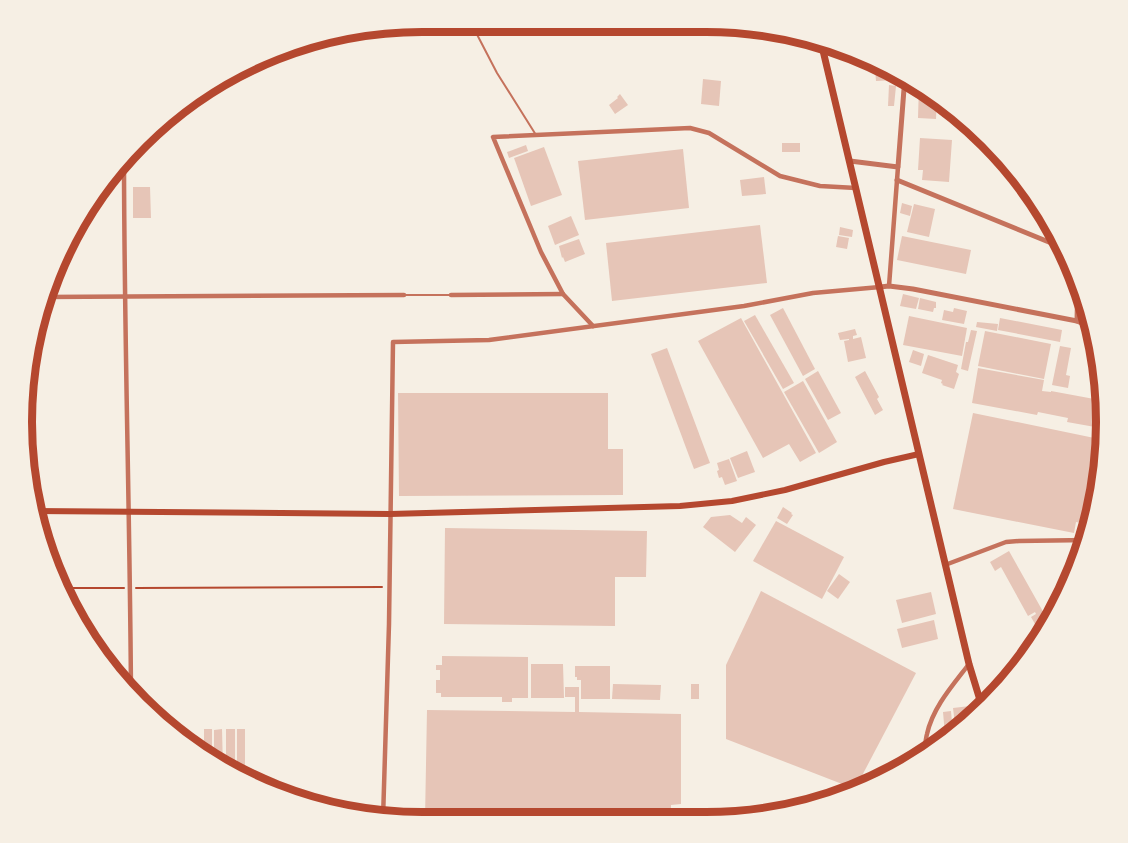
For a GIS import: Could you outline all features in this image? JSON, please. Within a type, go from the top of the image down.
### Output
[{"type":"main road","points":[[822,49],[945,565],[980,699]]},
{"type":"main road","points":[[42,511],[390,514],[680,506],[732,501],[785,490],[919,454]]},
{"type":"street","points":[[889,286],[904,85]]},
{"type":"street","points":[[593,326],[562,294],[541,252],[493,137],[690,128],[709,133],[780,176],[820,186],[856,188]]},
{"type":"street","points":[[849,161],[898,167]]},
{"type":"street","points":[[124,169],[131,682]]},
{"type":"street","points":[[897,180],[1053,244]]},
{"type":"street","points":[[383,809],[390,587],[393,342],[489,340],[744,306],[813,293],[889,286],[1084,324]]},
{"type":"street","points":[[451,295],[562,294]]},
{"type":"street","points":[[52,297],[404,295]]},
{"type":"street","points":[[1077,301],[1077,321]]},
{"type":"street","points":[[945,565],[1006,542],[1078,540]]},
{"type":"street","points":[[926,744],[927,732],[936,710],[969,664]]},
{"type":"lane","points":[[476,32],[497,73],[536,136]]},
{"type":"lane","points":[[404,295],[451,295]]},
{"type":"path","points":[[69,588],[390,587]]},
{"type":"building","points":[[875,70],[895,80],[876,81]]},
{"type":"building","points":[[703,79],[721,81],[719,106],[701,104]]},
{"type":"building","points":[[889,85],[896,86],[894,106],[888,106]]},
{"type":"building","points":[[620,94],[628,105],[615,114],[609,105]]},
{"type":"building","points":[[919,94],[937,107],[936,119],[918,118]]},
{"type":"building","points":[[942,111],[951,117],[942,117]]},
{"type":"building","points":[[920,138],[952,140],[949,182],[922,180],[923,170],[918,170]]},
{"type":"building","points":[[782,143],[800,143],[800,152],[782,152]]},
{"type":"building","points":[[526,145],[528,151],[509,158],[507,152]]},
{"type":"building","points":[[544,147],[562,195],[531,206],[514,158]]},
{"type":"building","points":[[683,149],[689,208],[585,220],[578,161]]},
{"type":"building","points":[[764,177],[766,194],[742,196],[740,180]]},
{"type":"building","points":[[133,187],[150,187],[151,218],[133,218]]},
{"type":"building","points":[[902,203],[912,206],[910,216],[900,213]]},
{"type":"building","points":[[914,204],[935,209],[929,237],[907,232]]},
{"type":"building","points":[[571,216],[579,235],[555,245],[548,226]]},
{"type":"building","points":[[760,225],[767,283],[612,301],[606,243]]},
{"type":"building","points":[[840,227],[853,230],[852,237],[839,235]]},
{"type":"building","points":[[838,236],[849,238],[847,249],[836,247]]},
{"type":"building","points":[[902,236],[971,250],[966,274],[897,260]]},
{"type":"building","points":[[579,239],[585,254],[565,262],[559,246]]},
{"type":"building","points":[[903,294],[919,298],[916,309],[900,306]]},
{"type":"building","points":[[920,298],[936,302],[933,312],[918,309]]},
{"type":"building","points":[[783,308],[815,369],[803,376],[770,315]]},
{"type":"building","points":[[954,308],[967,311],[964,324],[942,320],[944,310],[953,312]]},
{"type":"building","points":[[755,315],[794,383],[783,389],[744,321]]},
{"type":"building","points":[[909,316],[967,328],[962,356],[903,345]]},
{"type":"building","points":[[741,318],[816,453],[800,462],[789,444],[763,458],[698,341]]},
{"type":"building","points":[[1000,318],[1062,330],[1060,342],[998,330]]},
{"type":"building","points":[[977,322],[998,324],[997,331],[976,327]]},
{"type":"building","points":[[855,329],[857,335],[853,336],[853,339],[861,337],[866,358],[848,362],[844,341],[849,339],[840,340],[838,333]]},
{"type":"building","points":[[971,330],[977,331],[968,371],[961,369],[966,342],[968,342]]},
{"type":"building","points":[[985,331],[1051,344],[1044,379],[978,366]]},
{"type":"building","points":[[1060,346],[1071,348],[1066,375],[1070,376],[1068,388],[1052,385]]},
{"type":"building","points":[[667,348],[710,463],[694,469],[651,354]]},
{"type":"building","points":[[913,350],[924,354],[921,366],[909,362]]},
{"type":"building","points":[[928,355],[958,365],[956,372],[959,374],[954,389],[942,385],[942,380],[922,373]]},
{"type":"building","points":[[978,368],[1044,380],[1042,391],[1096,399],[1096,423],[1095,427],[1067,422],[1068,418],[1038,412],[1037,415],[972,403]]},
{"type":"building","points":[[818,371],[841,413],[828,420],[805,379]]},
{"type":"building","points":[[865,371],[879,397],[877,399],[883,410],[875,415],[855,377]]},
{"type":"building","points":[[803,381],[837,442],[819,453],[784,392]]},
{"type":"building","points":[[398,393],[608,393],[608,449],[623,449],[623,495],[399,496]]},
{"type":"building","points":[[973,413],[1096,438],[1089,498],[1083,523],[1076,522],[1074,533],[953,509]]},
{"type":"building","points":[[747,451],[755,472],[738,478],[730,458]]},
{"type":"building","points":[[729,459],[737,481],[725,485],[722,477],[719,478],[717,463]]},
{"type":"building","points":[[783,507],[793,515],[787,524],[777,518]]},
{"type":"building","points":[[730,515],[742,523],[746,517],[756,525],[735,552],[703,527],[711,517]]},
{"type":"building","points":[[776,521],[844,557],[822,599],[753,561]]},
{"type":"building","points":[[445,528],[647,531],[646,577],[615,577],[615,626],[444,624]]},
{"type":"building","points":[[1009,551],[1045,615],[1037,628],[1031,617],[1036,614],[1035,612],[1028,616],[1001,567],[995,571],[990,562]]},
{"type":"building","points":[[839,574],[850,582],[838,599],[827,591]]},
{"type":"building","points":[[761,591],[916,673],[860,780],[846,786],[726,739],[726,665]]},
{"type":"building","points":[[931,592],[936,614],[902,623],[896,600]]},
{"type":"building","points":[[934,620],[938,639],[902,648],[897,629]]},
{"type":"building","points":[[442,656],[528,657],[528,698],[512,698],[512,702],[502,702],[502,697],[441,697],[441,693],[436,693],[436,680],[440,680],[440,670],[436,670],[436,665],[442,665]]},
{"type":"building","points":[[531,664],[563,664],[564,698],[531,698]]},
{"type":"building","points":[[575,666],[610,666],[610,699],[581,699],[581,680],[575,677]]},
{"type":"building","points":[[613,684],[661,685],[660,700],[612,699]]},
{"type":"building","points":[[691,684],[699,684],[699,699],[691,699]]},
{"type":"building","points":[[565,687],[579,687],[579,712],[681,714],[681,804],[671,805],[671,812],[425,812],[427,710],[575,712],[575,697],[565,697]]},
{"type":"building","points":[[970,706],[970,709],[955,722],[953,708]]},
{"type":"building","points":[[951,711],[952,724],[945,731],[943,712]]},
{"type":"building","points":[[204,729],[212,729],[212,750],[204,745]]},
{"type":"building","points":[[222,729],[223,757],[214,752],[214,730]]},
{"type":"building","points":[[226,729],[235,729],[235,764],[226,759]]},
{"type":"building","points":[[237,729],[245,729],[245,769],[237,765]]}]
